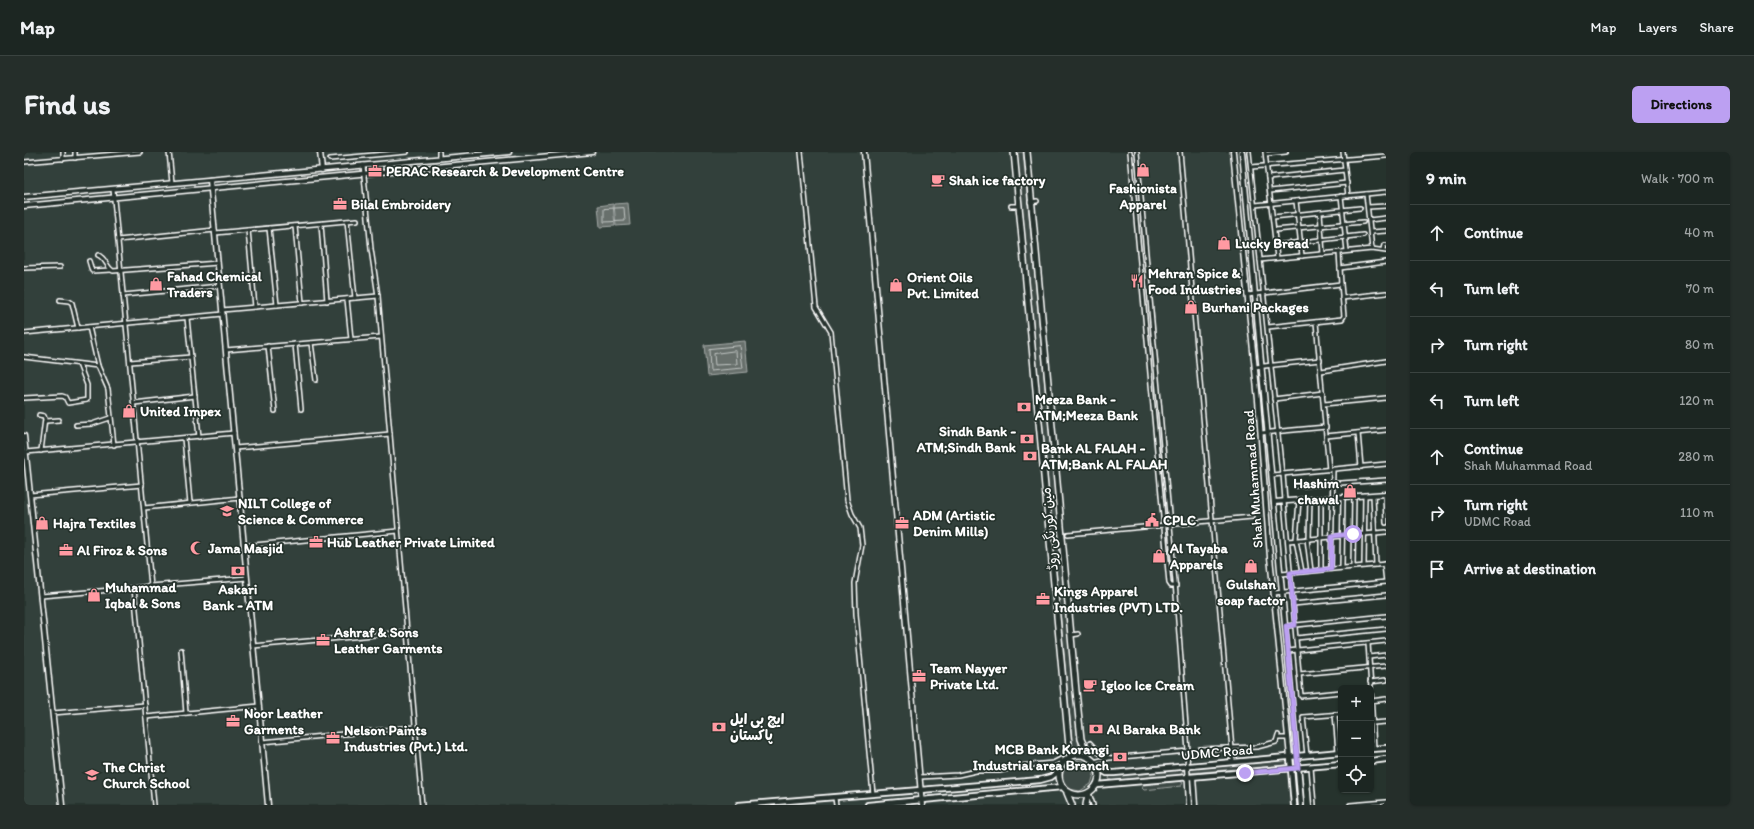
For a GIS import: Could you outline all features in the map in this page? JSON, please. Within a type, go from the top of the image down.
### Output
[{"type":"main road","name":"مین کورنگی روڈ","points":[[1014,152],[1070,757]]},
{"type":"main road","name":"مین کورنگی روڈ","points":[[1027,152],[1030,202],[1081,739],[1089,758]]},
{"type":"main road","points":[[1374,749],[1386,748]]},
{"type":"main road","name":"UDMC Road","points":[[1097,767],[1107,773],[1114,773],[1338,752]]},
{"type":"main road","points":[[741,805],[1046,779],[1055,776],[1064,762],[1070,757],[1082,755],[1089,758],[1097,767],[1099,779],[1097,785],[1088,794],[1081,796],[1067,793]]},
{"type":"main road","name":"Shah Muhammad Road","points":[[1290,757],[1294,805]]},
{"type":"main road","points":[[1374,761],[1386,759]]},
{"type":"main road","name":"UDMC Road","points":[[1097,785],[1338,764]]},
{"type":"main road","name":"Shah Muhammad Road","points":[[1298,768],[1301,805]]},
{"type":"main road","points":[[1059,771],[1058,779],[1067,793],[1072,805]]},
{"type":"main road","points":[[868,805],[922,803],[1062,787]]},
{"type":"main road","points":[[1086,805],[1088,794]]},
{"type":"street","points":[[63,152],[64,159]]},
{"type":"street","points":[[75,152],[75,158]]},
{"type":"street","points":[[86,152],[87,157]]},
{"type":"street","points":[[24,162],[140,152]]},
{"type":"street","points":[[170,152],[172,183]]},
{"type":"street","points":[[320,152],[321,166]]},
{"type":"street","points":[[24,197],[210,180],[321,166],[407,152]]},
{"type":"street","points":[[330,159],[339,162],[363,165],[439,155],[509,152]]},
{"type":"street","points":[[538,152],[538,157]]},
{"type":"street","points":[[24,206],[592,152]]},
{"type":"street","points":[[801,152],[816,307],[831,332],[847,500],[852,514],[860,528],[862,546],[855,582],[856,614],[874,794]]},
{"type":"street","points":[[864,152],[922,803]]},
{"type":"street","points":[[1130,152],[1169,583],[1171,586],[1176,586]]},
{"type":"street","points":[[1137,152],[1176,586],[1188,752],[1187,778],[1189,805]]},
{"type":"street","points":[[1180,152],[1232,761]]},
{"type":"street","name":"Shah Muhammad Road","points":[[1233,152],[1255,367],[1270,553],[1290,757]]},
{"type":"street","name":"Shah Muhammad Road","points":[[1242,152],[1298,768]]},
{"type":"street","points":[[1249,152],[1285,501],[1301,696],[1338,692]]},
{"type":"street","points":[[1277,258],[1266,153],[1286,152]]},
{"type":"street","points":[[1344,152],[1348,196]]},
{"type":"street","points":[[1251,167],[1386,156]]},
{"type":"street","points":[[363,165],[371,249],[382,336],[422,805]]},
{"type":"street","points":[[1268,178],[1345,170]]},
{"type":"street","points":[[210,180],[268,805]]},
{"type":"street","points":[[1270,191],[1347,183]]},
{"type":"street","points":[[113,189],[151,586]]},
{"type":"street","points":[[1255,205],[1386,192]]},
{"type":"street","points":[[1366,194],[1372,249]]},
{"type":"street","points":[[1341,196],[1347,251]]},
{"type":"street","points":[[1030,202],[1037,201]]},
{"type":"street","points":[[1296,201],[1302,256]]},
{"type":"street","points":[[1011,206],[1019,206]]},
{"type":"street","points":[[1368,207],[1386,206]]},
{"type":"street","points":[[1273,216],[1360,208]]},
{"type":"street","points":[[1320,212],[1323,254]]},
{"type":"street","points":[[1369,220],[1386,218]]},
{"type":"street","points":[[118,240],[357,220]]},
{"type":"street","points":[[347,221],[355,298]]},
{"type":"street","points":[[1275,230],[1363,222]]},
{"type":"street","points":[[321,224],[327,301]]},
{"type":"street","points":[[295,226],[302,303]]},
{"type":"street","points":[[1137,226],[1143,226]]},
{"type":"street","points":[[269,228],[276,305]]},
{"type":"street","points":[[248,230],[254,307]]},
{"type":"street","points":[[1370,232],[1386,231]]},
{"type":"street","points":[[1276,245],[1363,235]]},
{"type":"street","points":[[1260,260],[1347,251],[1372,249],[1384,250],[1384,245],[1386,245]]},
{"type":"street","points":[[1268,327],[1343,318],[1338,252]]},
{"type":"street","points":[[98,255],[102,257],[111,270]]},
{"type":"street","points":[[90,260],[92,271],[121,271],[218,263]]},
{"type":"street","points":[[1340,268],[1386,262]]},
{"type":"street","points":[[24,268],[60,267]]},
{"type":"street","points":[[1247,295],[1340,284]]},
{"type":"street","points":[[123,295],[220,286]]},
{"type":"street","points":[[1342,298],[1386,293]]},
{"type":"street","points":[[24,333],[187,318],[254,307],[378,296]]},
{"type":"street","points":[[347,299],[351,339]]},
{"type":"street","points":[[60,300],[72,303],[78,328]]},
{"type":"street","points":[[187,318],[199,437]]},
{"type":"street","points":[[1316,322],[1326,436],[1333,483],[1331,569]]},
{"type":"street","points":[[89,327],[98,366],[108,389],[114,445]]},
{"type":"street","points":[[226,350],[382,336]]},
{"type":"street","points":[[311,343],[316,380]]},
{"type":"street","points":[[294,344],[301,409]]},
{"type":"street","points":[[268,346],[275,411]]},
{"type":"street","points":[[24,357],[98,366]]},
{"type":"street","points":[[130,362],[191,357]]},
{"type":"street","points":[[1255,367],[1320,360]]},
{"type":"street","points":[[1321,371],[1386,362]]},
{"type":"street","points":[[24,398],[62,396],[65,397],[68,403],[87,400],[87,385],[79,364]]},
{"type":"street","points":[[1151,374],[1156,374]]},
{"type":"street","points":[[1274,399],[1323,393]]},
{"type":"street","points":[[134,403],[195,396]]},
{"type":"street","points":[[1324,404],[1386,398]]},
{"type":"street","points":[[1154,405],[1159,404]]},
{"type":"street","points":[[39,415],[44,416],[46,421],[41,451]]},
{"type":"street","points":[[76,425],[92,424],[110,418]]},
{"type":"street","points":[[46,421],[59,420]]},
{"type":"street","points":[[1261,433],[1326,427]]},
{"type":"street","points":[[1326,436],[1386,430]]},
{"type":"street","points":[[26,452],[138,443],[234,433]]},
{"type":"street","points":[[1358,433],[1361,466]]},
{"type":"street","points":[[235,448],[390,434]]},
{"type":"street","points":[[24,436],[62,805]]},
{"type":"street","points":[[184,438],[190,503]]},
{"type":"street","points":[[1158,455],[1164,455]]},
{"type":"street","points":[[1272,475],[1386,464]]},
{"type":"street","points":[[1296,486],[1386,480]]},
{"type":"street","points":[[30,495],[142,485]]},
{"type":"street","points":[[1274,502],[1385,494],[1386,523]]},
{"type":"street","points":[[1373,495],[1376,565]]},
{"type":"street","points":[[1353,567],[1354,496]]},
{"type":"street","points":[[1364,566],[1365,496]]},
{"type":"street","points":[[1342,568],[1343,497]]},
{"type":"street","points":[[144,508],[240,498]]},
{"type":"street","points":[[1321,570],[1320,538],[1322,498]]},
{"type":"street","points":[[1310,499],[1308,539],[1311,571]]},
{"type":"street","points":[[1299,500],[1296,540],[1302,572]]},
{"type":"street","points":[[1068,534],[1164,527],[1252,517]]},
{"type":"street","points":[[244,546],[398,531]]},
{"type":"street","points":[[1288,541],[1386,532]]},
{"type":"street","points":[[1270,553],[1279,553]]},
{"type":"street","points":[[1274,593],[1386,581],[1385,564],[1281,574]]},
{"type":"street","points":[[41,596],[247,578]]},
{"type":"street","points":[[134,588],[154,805]]},
{"type":"street","points":[[1293,604],[1386,595]]},
{"type":"street","points":[[1286,626],[1386,616]]},
{"type":"street","points":[[1296,638],[1386,629]]},
{"type":"street","points":[[254,646],[407,632]]},
{"type":"street","points":[[1071,635],[1078,634]]},
{"type":"street","points":[[1053,637],[1059,636]]},
{"type":"street","points":[[1288,651],[1386,641]]},
{"type":"street","points":[[1368,644],[1370,685]]},
{"type":"street","points":[[181,650],[186,713]]},
{"type":"street","points":[[1369,657],[1386,655]]},
{"type":"street","points":[[1299,674],[1386,666]]},
{"type":"street","points":[[1370,682],[1386,680]]},
{"type":"street","points":[[1374,700],[1386,699]]},
{"type":"street","points":[[53,713],[145,705]]},
{"type":"street","points":[[146,717],[259,706]]},
{"type":"street","points":[[1307,755],[1303,718],[1335,714],[1338,737]]},
{"type":"street","points":[[1374,723],[1386,722]]},
{"type":"street","points":[[262,742],[415,727]]},
{"type":"street","points":[[1200,749],[1257,747],[1273,743],[1278,737],[1288,740],[1293,744],[1296,741]]},
{"type":"street","points":[[1090,743],[1098,752],[1110,758]]},
{"type":"street","points":[[1094,762],[1110,758],[1188,752]]},
{"type":"street","points":[[920,777],[958,775],[976,771],[999,771],[1021,766],[1053,763],[1061,759],[1059,771]]},
{"type":"street","points":[[1311,767],[1314,805]]},
{"type":"street","points":[[1291,776],[1294,772],[1298,774]]},
{"type":"street","points":[[1193,777],[1195,805]]},
{"type":"street","points":[[1088,794],[1092,805]]},
{"type":"street","points":[[835,798],[836,805]]},
{"type":"street","points":[[1350,805],[1386,802]]},
{"type":"shaded area","points":[[24,152],[1238,152],[1298,805],[24,805]]},
{"type":"shaded area","points":[[1017,152],[1023,152],[1079,750],[1073,750]]},
{"type":"shaded area","points":[[1286,759],[1288,761],[1286,765],[1188,773],[1190,768]]},
{"type":"shaded area","points":[[1076,760],[1090,763],[1095,771],[1091,784],[1080,791],[1069,789],[1062,780],[1064,766]]},
{"type":"shaded area","points":[[1181,768],[1183,771],[1181,775],[1113,781],[1109,779],[1110,775]]},
{"type":"shaded area","points":[[1180,781],[1183,783],[1181,786],[1144,790],[1142,788],[1144,785]]},
{"type":"water","points":[[628,203],[630,225],[616,226],[614,204]]},
{"type":"water","points":[[613,204],[615,226],[600,227],[598,206]]},
{"type":"water","points":[[745,341],[748,372],[707,376],[704,345]]},
{"type":"place","name":"Fashionista Apparel","points":[[1143,170]]},
{"type":"place","name":"PERAC Research & Development Centre","points":[[375,171]]},
{"type":"place","name":"Shah ice factory","points":[[938,180]]},
{"type":"place","name":"Bilal Embroidery","points":[[340,204]]},
{"type":"place","name":"Lucky Bread","points":[[1224,243]]},
{"type":"place","name":"Mehran Spice & Food Industries","points":[[1137,281]]},
{"type":"place","name":"Fahad Chemical Traders","points":[[156,284]]},
{"type":"place","name":"Orient Oils Pvt. Limited","points":[[896,285]]},
{"type":"place","name":"Burhani Packages","points":[[1191,307]]},
{"type":"place","name":"Meeza Bank - ATM;Meeza Bank","points":[[1024,407]]},
{"type":"place","name":"United Impex","points":[[129,411]]},
{"type":"place","name":"Sindh Bank - ATM;Sindh Bank","points":[[1027,439]]},
{"type":"place","name":"Bank AL FALAH - ATM;Bank AL FALAH","points":[[1030,456]]},
{"type":"place","name":"Hashim chawal","points":[[1350,491]]},
{"type":"place","name":"NILT College of Science & Commerce","points":[[227,511]]},
{"type":"place","name":"CPLC","points":[[1152,520]]},
{"type":"place","name":"Hajra Textiles","points":[[42,523]]},
{"type":"place","name":"ADM (Artistic Denim Mills)","points":[[902,523]]},
{"type":"place","name":"Hub Leather Private Limited","points":[[316,542]]},
{"type":"place","name":"Jama Masjid","points":[[197,548]]},
{"type":"place","name":"Al Firoz & Sons","points":[[66,550]]},
{"type":"place","name":"Al Tayaba Apparels","points":[[1159,556]]},
{"type":"place","name":"Gulshan soap factor","points":[[1251,566]]},
{"type":"place","name":"Askari Bank - ATM","points":[[238,571]]},
{"type":"place","name":"Muhammad Iqbal & Sons","points":[[94,595]]},
{"type":"place","name":"Kings Apparel Industries (PVT) LTD.","points":[[1043,599]]},
{"type":"place","name":"Ashraf & Sons Leather Garments","points":[[323,640]]},
{"type":"place","name":"Team Nayyer Private Ltd.","points":[[919,676]]},
{"type":"place","name":"Igloo Ice Cream","points":[[1090,685]]},
{"type":"place","name":"Noor Leather Garments","points":[[233,721]]},
{"type":"place","name":"ایچ بی ایل پاکستان","points":[[719,727]]},
{"type":"place","name":"Al Baraka Bank","points":[[1096,729]]},
{"type":"place","name":"Nelson Paints Industries (Pvt.) Ltd.","points":[[333,738]]},
{"type":"place","name":"MCB Bank Korangi Industrial area Branch","points":[[1120,757]]},
{"type":"place","name":"The Christ Church School","points":[[92,775]]},
{"type":"route","points":[[1245,773],[1298,768],[1286,626],[1295,625],[1290,573],[1331,569],[1332,536],[1353,534]]}]
